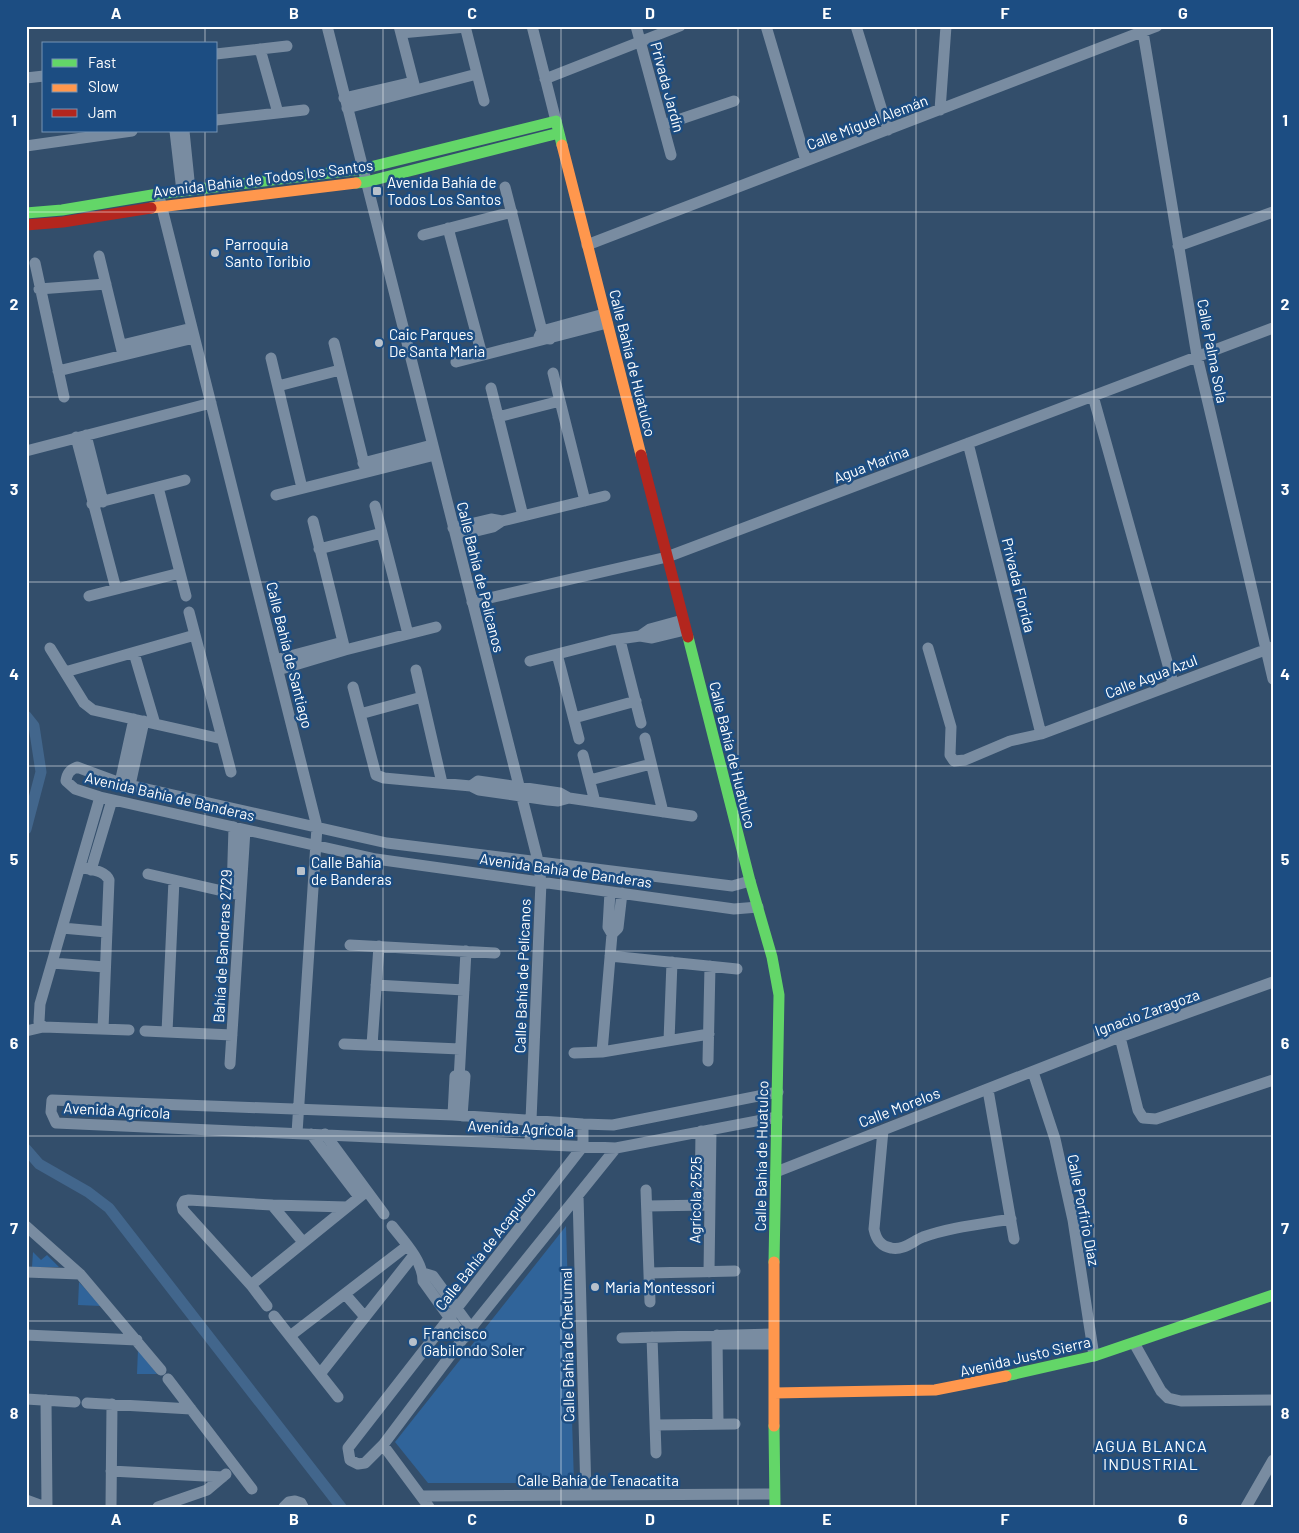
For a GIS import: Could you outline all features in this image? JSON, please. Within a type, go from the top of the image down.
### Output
[{"type":"street","name":"Calle Bahía de Pelícanos","points":[[326,26],[538,862],[541,882],[530,1144]]},
{"type":"street","name":"Calle Bahía de Huatulco","points":[[532,26],[666,557],[750,881],[772,957],[779,995],[773,1339],[775,1507]]},
{"type":"street","name":"Privada Jardín","points":[[636,26],[671,155]]},
{"type":"street","points":[[545,79],[680,26]]},
{"type":"street","points":[[766,26],[806,161]]},
{"type":"street","points":[[856,26],[888,130]]},
{"type":"street","points":[[940,110],[946,26]]},
{"type":"street","name":"Calle Miguel Alemán","points":[[587,245],[940,110],[1142,29],[1157,26]]},
{"type":"street","points":[[414,86],[400,30],[466,27],[484,101]]},
{"type":"street","name":"Calle Palma Sola","points":[[1142,29],[1197,356],[1270,648],[1273,679]]},
{"type":"street","points":[[218,54],[287,46]]},
{"type":"street","points":[[260,49],[278,113]]},
{"type":"street","points":[[346,103],[414,86],[477,74]]},
{"type":"street","points":[[26,78],[42,76]]},
{"type":"street","points":[[663,125],[734,101]]},
{"type":"street","points":[[218,120],[304,110]]},
{"type":"street","name":"Avenida Bahía de Todos los Santos","points":[[26,213],[62,210],[158,194],[362,169],[556,121]]},
{"type":"street","points":[[175,132],[186,191]]},
{"type":"street","points":[[184,132],[186,191]]},
{"type":"street","points":[[26,146],[112,133]]},
{"type":"street","name":"Avenida Bahía de Todos los Santos","points":[[26,225],[63,222],[161,206],[366,182],[559,133]]},
{"type":"street","points":[[505,187],[544,336]]},
{"type":"street","name":"Calle Bahía de Santiago","points":[[158,194],[317,826],[297,1133]]},
{"type":"street","points":[[423,235],[512,212]]},
{"type":"street","points":[[1178,246],[1273,212]]},
{"type":"street","points":[[448,228],[482,354]]},
{"type":"street","points":[[98,256],[122,350]]},
{"type":"street","points":[[35,263],[64,397]]},
{"type":"street","points":[[40,289],[106,284]]},
{"type":"street","points":[[456,362],[605,318]]},
{"type":"street","name":"Agua Marina","points":[[472,602],[666,557],[1273,328]]},
{"type":"street","points":[[58,371],[122,350],[193,333]]},
{"type":"street","points":[[334,343],[365,468]]},
{"type":"street","points":[[271,358],[302,488]]},
{"type":"street","points":[[278,386],[340,370]]},
{"type":"street","points":[[553,372],[585,501]]},
{"type":"street","points":[[491,388],[523,516]]},
{"type":"street","points":[[1093,396],[1173,683]]},
{"type":"street","points":[[498,417],[560,401]]},
{"type":"street","points":[[26,451],[210,403]]},
{"type":"street","points":[[81,436],[98,503],[116,589]]},
{"type":"street","name":"Privada Florida","points":[[968,443],[1041,734]]},
{"type":"street","points":[[276,495],[365,468],[434,450]]},
{"type":"street","points":[[98,503],[186,480]]},
{"type":"street","points":[[158,487],[186,596]]},
{"type":"street","points":[[455,532],[490,518],[502,521],[605,496]]},
{"type":"street","points":[[375,506],[408,634]]},
{"type":"street","points":[[313,522],[344,646]]},
{"type":"street","points":[[320,549],[382,533]]},
{"type":"street","points":[[88,596],[180,572]]},
{"type":"street","points":[[189,612],[231,772]]},
{"type":"street","points":[[530,661],[612,640],[640,636],[652,638],[684,625]]},
{"type":"street","points":[[276,665],[344,646],[436,627]]},
{"type":"street","points":[[65,672],[195,635]]},
{"type":"street","points":[[620,640],[641,723]]},
{"type":"street","points":[[50,648],[88,707],[92,710],[222,739]]},
{"type":"street","name":"Calle Agua Azul","points":[[928,648],[951,727],[950,756],[954,761],[965,760],[1010,741],[1041,734],[1270,648]]},
{"type":"street","points":[[125,784],[144,721],[134,653]]},
{"type":"street","points":[[557,654],[579,739]]},
{"type":"street","points":[[416,670],[442,783]]},
{"type":"street","points":[[353,687],[376,775],[384,778],[471,786],[478,781],[520,792],[560,793],[569,798],[692,816]]},
{"type":"street","points":[[360,714],[422,697]]},
{"type":"street","points":[[574,718],[636,701]]},
{"type":"street","points":[[645,738],[663,812]]},
{"type":"street","points":[[583,755],[595,802]]},
{"type":"street","points":[[590,780],[651,764]]},
{"type":"street","name":"Avenida Bahía de Banderas","points":[[750,881],[732,886],[387,843],[125,784],[77,767],[67,775],[66,781],[75,789],[100,797],[376,860],[734,909],[758,907]]},
{"type":"street","points":[[86,869],[100,797]]},
{"type":"street","points":[[43,1027],[40,1022],[40,1004],[62,928],[112,800]]},
{"type":"street","name":"Bahía de Banderas 2729","points":[[230,1064],[239,828]]},
{"type":"street","points":[[86,869],[104,873],[109,880],[103,1029]]},
{"type":"street","points":[[148,874],[236,894]]},
{"type":"street","points":[[167,1032],[174,880]]},
{"type":"street","points":[[602,1052],[612,934],[608,927],[610,892]]},
{"type":"street","points":[[612,934],[618,928],[622,893]]},
{"type":"street","points":[[62,928],[107,932]]},
{"type":"street","points":[[350,945],[495,953]]},
{"type":"street","points":[[372,1045],[379,946]]},
{"type":"street","points":[[457,1115],[465,1076],[459,1080],[466,951]]},
{"type":"street","points":[[610,956],[737,969]]},
{"type":"street","points":[[668,1041],[672,962]]},
{"type":"street","points":[[52,963],[106,967]]},
{"type":"street","points":[[708,1061],[710,966]]},
{"type":"street","name":"Ignacio Zaragoza","points":[[1033,1072],[1120,1037],[1273,982]]},
{"type":"street","points":[[376,985],[464,990]]},
{"type":"street","points":[[26,1031],[43,1027],[129,1030]]},
{"type":"street","points":[[145,1031],[232,1034]]},
{"type":"street","points":[[574,1053],[602,1052],[709,1034]]},
{"type":"street","points":[[1120,1037],[1138,1110],[1144,1118],[1156,1118],[1273,1080]]},
{"type":"street","points":[[344,1044],[460,1049]]},
{"type":"street","name":"Calle Morelos","points":[[776,1172],[1033,1072]]},
{"type":"street","name":"Calle Porfirio Díaz","points":[[1033,1072],[1055,1139],[1074,1220],[1094,1356]]},
{"type":"street","points":[[988,1090],[1014,1239]]},
{"type":"street","name":"Avenida Agrícola","points":[[777,1117],[616,1148],[56,1123],[50,1112],[52,1100],[457,1115],[613,1125],[778,1092]]},
{"type":"street","points":[[583,1124],[583,1146]]},
{"type":"street","name":"Agrícola 2525","points":[[706,1130],[705,1205],[709,1272]]},
{"type":"street","points":[[883,1130],[874,1229],[876,1238],[882,1244],[890,1248],[902,1247],[943,1231],[1011,1219]]},
{"type":"street","points":[[311,1134],[363,1194],[384,1214]]},
{"type":"street","points":[[325,1134],[363,1194]]},
{"type":"street","name":"Calle Bahía de Acapulco","points":[[583,1146],[348,1448],[350,1460],[358,1464],[365,1463],[383,1445],[468,1333],[616,1148]]},
{"type":"street","points":[[646,1190],[650,1302]]},
{"type":"street","points":[[251,1285],[363,1194]]},
{"type":"street","name":"Calle Bahía de Chetumal","points":[[578,1194],[586,1495]]},
{"type":"street","points":[[267,1306],[251,1285],[183,1210],[182,1205],[184,1201],[347,1207]]},
{"type":"street","points":[[272,1205],[303,1242]]},
{"type":"street","points":[[647,1206],[705,1205]]},
{"type":"street","points":[[26,1226],[80,1274],[137,1340],[252,1489]]},
{"type":"street","points":[[392,1226],[410,1250],[423,1273],[433,1276],[468,1333]]},
{"type":"street","points":[[290,1336],[345,1294],[410,1250]]},
{"type":"street","points":[[320,1374],[365,1317],[410,1250]]},
{"type":"street","points":[[649,1273],[735,1271]]},
{"type":"street","points":[[26,1272],[80,1274]]},
{"type":"street","points":[[345,1294],[365,1317]]},
{"type":"street","name":"Avenida Justo Sierra","points":[[774,1393],[901,1389],[935,1390],[956,1387],[1094,1356],[1273,1295]]},
{"type":"street","points":[[274,1316],[338,1397]]},
{"type":"street","points":[[26,1335],[137,1340]]},
{"type":"street","points":[[652,1337],[656,1453]]},
{"type":"street","points":[[622,1338],[773,1339]]},
{"type":"street","points":[[717,1340],[718,1424]]},
{"type":"street","points":[[1134,1343],[1161,1391],[1168,1398],[1181,1401],[1273,1400]]},
{"type":"street","points":[[26,1399],[75,1402]]},
{"type":"street","points":[[26,1500],[46,1507],[46,1400]]},
{"type":"street","points":[[87,1403],[191,1409]]},
{"type":"street","points":[[111,1507],[112,1404]]},
{"type":"street","points":[[655,1424],[735,1424]]},
{"type":"street","points":[[383,1445],[429,1507]]},
{"type":"street","points":[[1246,1507],[1273,1460]]},
{"type":"street","points":[[158,1507],[207,1490],[235,1467]]},
{"type":"street","points":[[111,1471],[223,1477]]},
{"type":"street","name":"Calle Bahía de Tenacatita","points":[[421,1496],[774,1494]]},
{"type":"street","points":[[642,1507],[646,1495]]},
{"type":"street","points":[[646,1495],[651,1507]]},
{"type":"street","points":[[284,1507],[288,1502],[295,1500],[301,1503],[303,1507]]},
{"type":"shaded area","points":[[566,1226],[574,1483],[428,1483],[395,1442]]},
{"type":"shaded area","points":[[33,1252],[41,1260],[47,1255],[59,1267],[32,1267]]},
{"type":"shaded area","points":[[79,1282],[101,1306],[78,1305]]},
{"type":"shaded area","points":[[138,1349],[157,1374],[137,1374]]},
{"type":"waterway","points":[[26,716],[34,726],[41,772],[26,829]]},
{"type":"waterway","points":[[26,1149],[39,1164],[88,1192],[109,1208],[341,1507]]},
{"type":"traffic: fast","points":[[26,213],[62,210],[158,194],[362,169],[556,121],[562,145]]},
{"type":"traffic: fast","points":[[356,183],[559,133]]},
{"type":"traffic: fast","points":[[688,637],[750,881],[772,957],[779,995],[774,1262]]},
{"type":"traffic: fast","points":[[1006,1376],[1094,1356],[1273,1295]]},
{"type":"traffic: fast","points":[[774,1426],[775,1507]]},
{"type":"traffic: slow","points":[[562,145],[641,455]]},
{"type":"traffic: slow","points":[[151,208],[356,183]]},
{"type":"traffic: slow","points":[[774,1262],[774,1426]]},
{"type":"traffic: slow","points":[[774,1393],[935,1390],[1006,1376]]},
{"type":"traffic: jam","points":[[26,225],[63,222],[151,208]]},
{"type":"traffic: jam","points":[[641,455],[688,637]]},
{"type":"place","name":"Avenida Bahía de Todos Los Santos","points":[[377,191]]},
{"type":"place","name":"Parroquia Santo Toribio","points":[[215,253]]},
{"type":"place","name":"Caic Parques De Santa Maria","points":[[379,343]]},
{"type":"place","name":"Calle Bahía de Banderas","points":[[301,871]]},
{"type":"place","name":"Maria Montessori","points":[[595,1287]]},
{"type":"place","name":"Francisco Gabilondo Soler","points":[[413,1342]]},
{"type":"district","name":"AGUA BLANCA INDUSTRIAL","points":[[1151,1454]]}]
